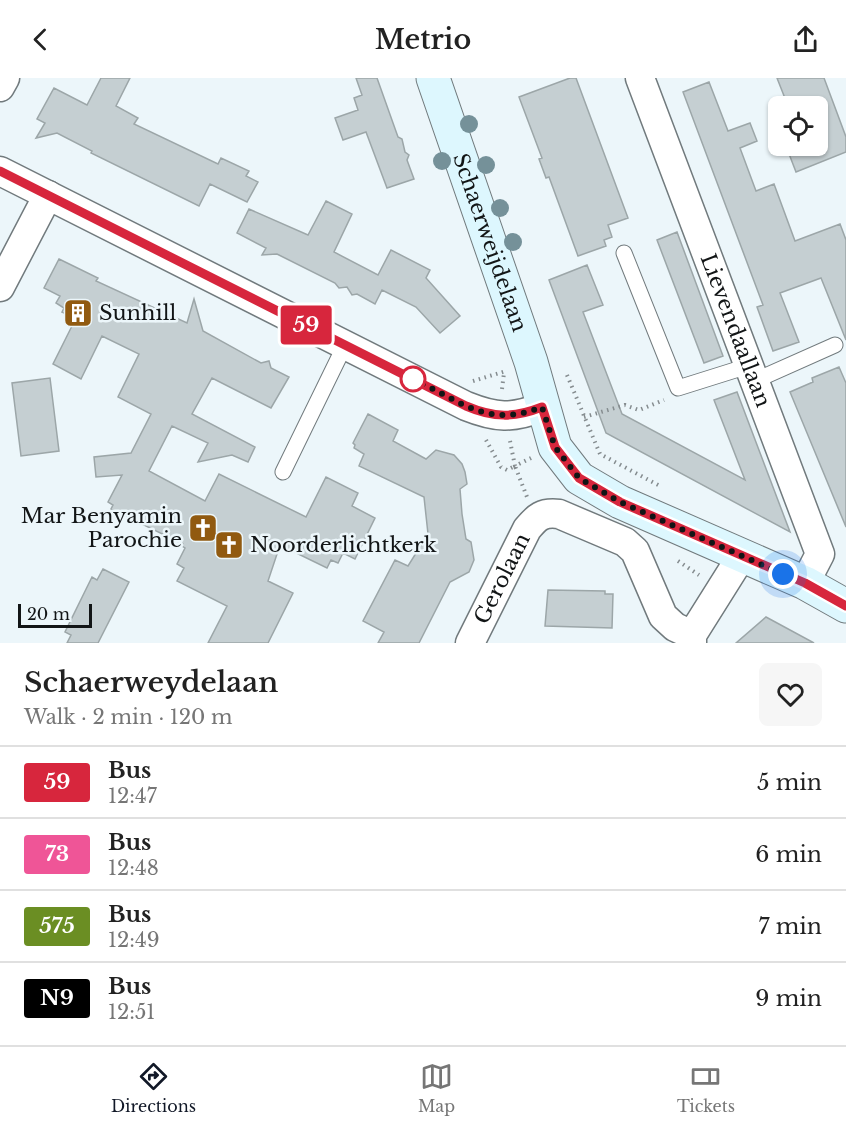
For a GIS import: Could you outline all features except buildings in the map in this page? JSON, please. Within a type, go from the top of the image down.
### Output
[{"type":"street","points":[[0,87],[5,78]]},
{"type":"street","name":"Schaerweijdelaan","points":[[433,78],[531,362],[555,447],[579,478],[620,502],[741,557],[805,583],[846,606]]},
{"type":"street","name":"Lievendaallaan","points":[[640,78],[820,554],[805,583]]},
{"type":"street","points":[[0,171],[345,345],[468,394],[488,415],[520,416],[542,407]]},
{"type":"street","points":[[0,287],[48,195]]},
{"type":"street","points":[[537,516],[549,513],[559,514],[625,542],[635,550],[663,616],[692,639],[741,557]]},
{"type":"street","name":"Gerolaan","points":[[470,643],[526,529],[537,516]]},
{"type":"lane","points":[[624,253],[678,388],[751,373],[835,345]]},
{"type":"lane","points":[[283,472],[345,345]]},
{"type":"path","points":[[537,516],[515,466],[507,470],[501,467],[468,394],[531,362],[558,354],[600,454],[662,487]]},
{"type":"path","points":[[584,417],[625,405],[639,410],[668,398],[678,388]]},
{"type":"bus line","name":"59","points":[[0,171],[466,406],[488,415],[504,416],[520,416],[542,407],[555,447],[579,478],[620,502],[741,557],[805,583],[846,606]]},
{"type":"place","name":"Sunhill","points":[[78,313]]},
{"type":"place","name":"Mar Benyamin Parochie","points":[[203,528]]},
{"type":"place","name":"Noorderlichtkerk","points":[[229,545]]},
{"type":"route","points":[[413,379],[488,415],[520,416],[542,407],[555,447],[579,478],[620,502],[783,574]]}]
